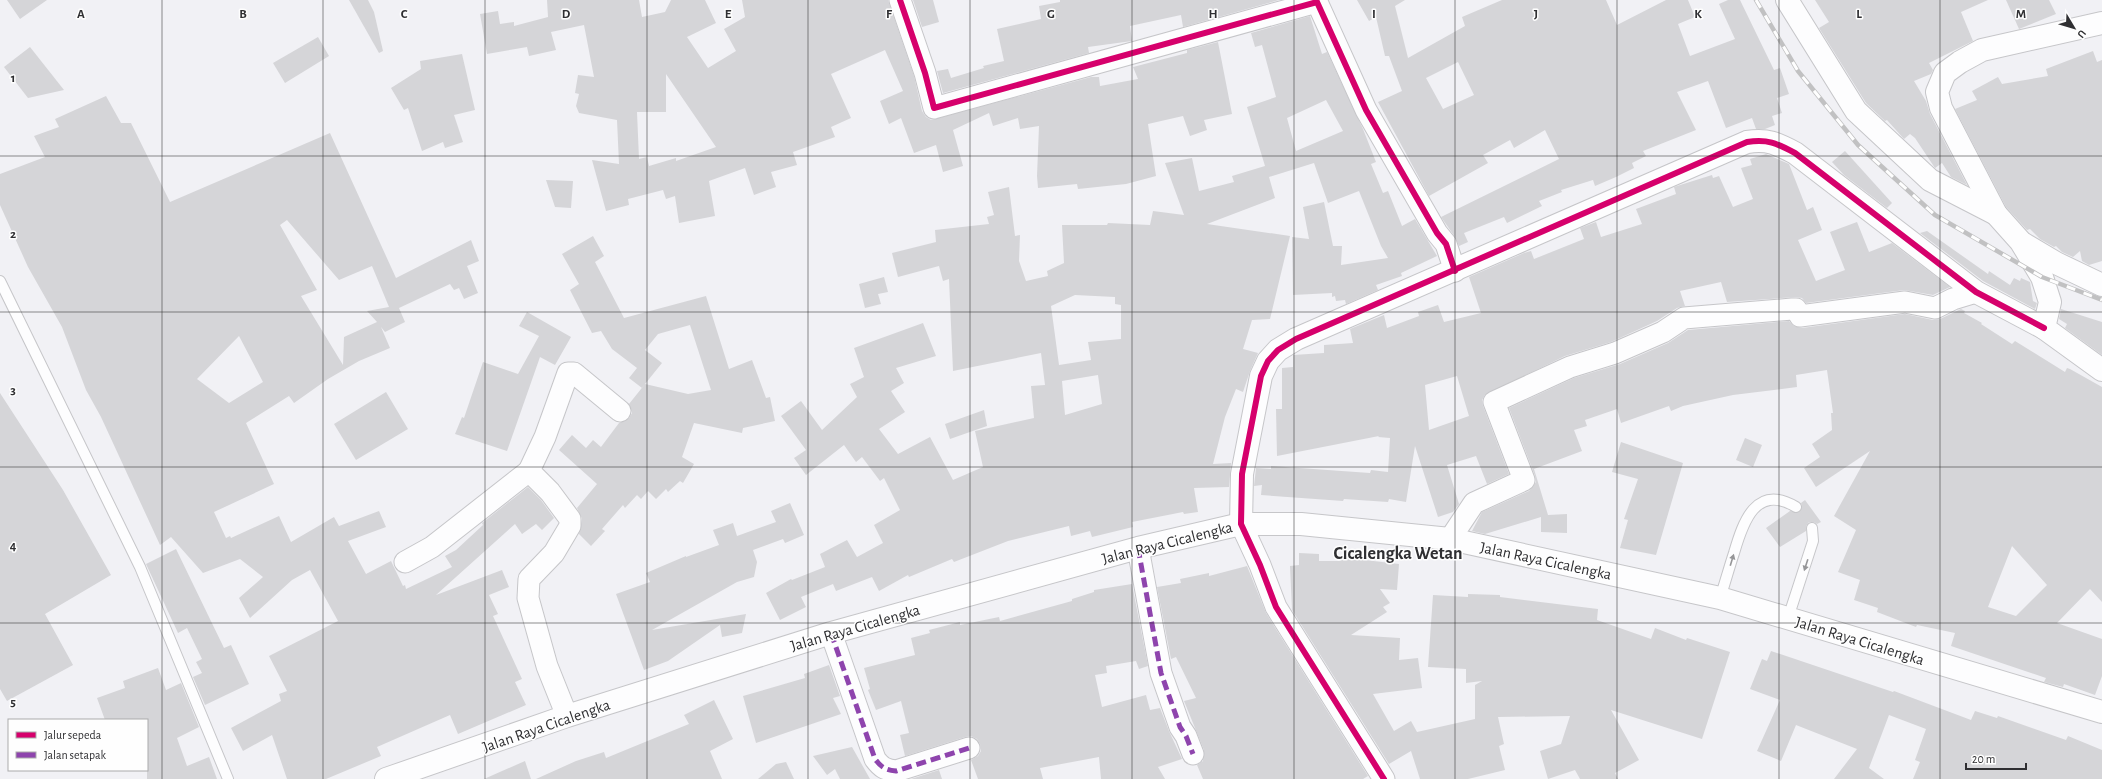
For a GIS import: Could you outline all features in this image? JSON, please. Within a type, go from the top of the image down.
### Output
[{"type":"street","points":[[900,0],[925,73],[934,108],[1317,2],[1366,110],[1437,233],[1446,244],[1455,271]]},
{"type":"street","points":[[1787,0],[1856,111],[1930,180],[1996,214]]},
{"type":"street","points":[[2044,328],[2050,302],[2042,277],[2020,242],[1996,214],[1941,108],[1937,92],[1940,82],[1946,73],[1960,62],[1982,50],[2102,23]]},
{"type":"street","points":[[1384,779],[1276,606],[1242,524],[1242,474],[1261,376],[1268,361],[1278,350],[1296,338],[1455,271],[1528,237],[1747,142],[1763,140],[1776,143],[1795,153],[1976,292],[2044,328],[2102,370]]},
{"type":"street","points":[[2020,242],[2056,264],[2102,285]]},
{"type":"street","points":[[1450,539],[1474,503],[1524,480],[1494,402],[1570,367],[1615,353],[1663,332],[1684,318],[1792,309],[1796,309],[1800,316],[1905,302],[1934,308],[1954,299],[1976,292]]},
{"type":"street","points":[[405,562],[432,546],[529,471],[545,437],[568,373],[574,373],[620,411]]},
{"type":"street","points":[[529,471],[550,492],[570,519],[570,526],[554,553],[528,579],[528,598],[547,666],[567,716]]},
{"type":"street","name":"Jalan Raya Cicalengka","points":[[386,779],[567,716],[830,633],[1138,548],[1242,524],[1301,524],[1450,539],[1720,598],[2102,712]]},
{"type":"street","points":[[1138,548],[1161,673],[1180,727],[1194,754]]},
{"type":"street","points":[[830,633],[875,758],[881,767],[896,771],[969,748]]},
{"type":"lane","points":[[0,281],[140,567],[228,779]]},
{"type":"lane","points":[[1720,598],[1742,528],[1749,514],[1761,502],[1775,499],[1784,500],[1796,507]]},
{"type":"lane","points":[[1788,618],[1813,541],[1812,528]]},
{"type":"building","points":[[7,0],[47,0],[20,19]]},
{"type":"building","points":[[349,0],[368,0],[374,12],[383,51],[379,53]]},
{"type":"building","points":[[547,0],[639,0],[642,17],[665,12],[671,0],[705,0],[716,23],[687,37],[708,68],[736,51],[724,29],[745,17],[742,0],[888,0],[914,76],[922,111],[926,117],[931,120],[1091,77],[1099,77],[1100,86],[1138,79],[1133,67],[1187,53],[1187,50],[1218,42],[1232,114],[1204,120],[1207,130],[1190,136],[1183,116],[1148,124],[1156,176],[1126,184],[1078,189],[1077,184],[1038,188],[1039,126],[1020,129],[1018,118],[993,126],[989,113],[953,130],[963,166],[943,172],[936,145],[914,153],[901,118],[889,124],[880,101],[903,91],[885,50],[831,74],[851,118],[831,127],[835,137],[793,152],[797,165],[771,172],[776,187],[754,195],[745,168],[709,181],[715,216],[679,223],[675,196],[666,199],[663,190],[628,199],[629,205],[606,211],[592,160],[619,164],[617,120],[579,113],[576,106],[579,94],[575,93],[578,75],[594,77],[584,25],[551,32],[556,50],[529,56],[527,47],[487,54],[480,14],[498,11],[500,24],[514,22],[514,26],[548,17]],"holes":[[[666,74],[716,147],[676,161],[676,158],[649,166],[647,157],[639,159],[637,112],[666,112]]]},
{"type":"building","points":[[913,0],[933,0],[939,22],[922,27]]},
{"type":"building","points":[[1060,0],[1279,0],[1183,27],[1181,15],[1130,26],[1132,41],[1088,47],[1089,53],[943,93],[937,71],[948,69],[951,78],[984,68],[983,66],[1004,61],[997,29],[1041,19],[1039,6],[1060,2]]},
{"type":"building","points":[[1357,0],[1405,0],[1395,6],[1408,58],[1465,26],[1462,17],[1502,0],[1606,0],[1617,25],[1666,0],[1688,0],[1695,17],[1678,24],[1690,56],[1735,39],[1719,4],[1728,0],[1740,0],[1774,70],[1780,68],[1789,94],[1777,98],[1782,113],[1772,116],[1775,125],[1765,129],[1756,129],[1752,118],[1726,128],[1708,81],[1677,92],[1696,130],[1643,151],[1646,156],[1632,163],[1634,168],[1616,177],[1595,186],[1593,180],[1561,190],[1562,192],[1539,201],[1542,206],[1507,223],[1504,217],[1464,233],[1468,242],[1459,246],[1455,237],[1441,217],[1559,159],[1545,130],[1514,148],[1510,140],[1483,155],[1488,163],[1429,196],[1378,102],[1402,91],[1389,56],[1385,56],[1376,17],[1369,21]],"holes":[[[1458,62],[1474,95],[1443,109],[1426,78]]]},
{"type":"building","points":[[1815,0],[1988,0],[1961,12],[1973,41],[1929,63],[1933,70],[1931,74],[1914,81],[1926,101],[1930,114],[1967,185],[1951,177],[1942,163],[1935,168],[1915,138],[1910,134],[1904,139],[1887,120],[1885,121],[1866,103],[1819,28],[1829,22]]},
{"type":"building","points":[[2006,0],[2049,0],[2056,14],[2019,29]]},
{"type":"building","points":[[1310,16],[1322,54],[1327,52],[1363,129],[1376,162],[1371,164],[1383,193],[1388,191],[1402,226],[1415,219],[1437,256],[1401,273],[1402,276],[1376,285],[1378,290],[1346,304],[1345,300],[1336,301],[1335,296],[1332,297],[1332,293],[1293,295],[1292,237],[1309,239],[1303,207],[1324,202],[1333,246],[1342,246],[1341,265],[1388,258],[1381,246],[1359,191],[1328,203],[1314,163],[1269,177],[1275,198],[1207,224],[1290,236],[1270,319],[1252,320],[1243,349],[1258,353],[1243,392],[1236,389],[1225,417],[1213,464],[1231,463],[1229,487],[1194,488],[1198,512],[1184,514],[1183,512],[1132,522],[1133,527],[1092,537],[1090,531],[1071,536],[1069,526],[1008,541],[954,562],[952,559],[909,577],[908,575],[879,591],[872,577],[836,591],[833,584],[801,597],[806,607],[780,620],[766,593],[791,579],[792,580],[825,567],[820,554],[847,540],[857,557],[883,543],[874,525],[900,510],[884,478],[880,481],[862,457],[856,462],[844,445],[806,475],[794,458],[806,450],[781,416],[801,401],[822,430],[857,397],[850,384],[864,377],[854,348],[923,323],[936,356],[896,368],[904,383],[891,391],[905,412],[879,429],[898,454],[930,437],[953,480],[983,467],[975,431],[1034,418],[1031,386],[1045,385],[1041,353],[953,371],[949,279],[943,281],[939,266],[898,277],[892,253],[936,242],[935,230],[989,224],[987,217],[994,215],[988,192],[1009,187],[1015,236],[1020,235],[1019,261],[1026,281],[1048,276],[1047,271],[1064,263],[1062,225],[1107,225],[1108,223],[1150,225],[1153,211],[1184,215],[1165,163],[1192,158],[1199,191],[1234,182],[1232,176],[1265,166],[1247,107],[1276,97],[1262,45],[1255,47],[1251,33]],"holes":[[[1326,100],[1343,131],[1296,151],[1287,118]],[[1075,295],[1115,297],[1115,304],[1121,305],[1121,339],[1088,342],[1091,360],[1059,365],[1051,306]],[[1098,375],[1102,404],[1065,415],[1062,381]]]},
{"type":"building","points":[[318,37],[329,56],[285,83],[273,63]]},
{"type":"building","points":[[30,47],[64,90],[28,98],[4,67]]},
{"type":"building","points":[[2093,51],[2097,62],[2102,60],[2102,261],[2089,265],[2082,261],[2080,251],[2073,257],[2062,252],[2056,246],[2054,247],[2040,239],[2030,229],[2027,230],[2006,207],[1955,109],[1977,100],[1972,91],[1998,77],[2002,84],[2048,76],[2046,69]]},
{"type":"building","points":[[462,54],[475,110],[454,115],[463,142],[445,148],[443,142],[422,151],[408,108],[404,110],[391,88],[421,69],[420,61]]},
{"type":"building","points":[[106,96],[121,123],[131,123],[170,202],[330,133],[396,278],[471,240],[479,261],[467,266],[478,293],[464,299],[459,288],[454,290],[450,284],[399,308],[405,322],[385,332],[381,327],[390,348],[359,361],[328,379],[294,403],[289,396],[246,423],[274,484],[214,512],[226,538],[230,536],[231,538],[279,516],[291,542],[334,517],[339,526],[379,511],[386,527],[348,541],[366,574],[391,561],[403,586],[405,585],[406,589],[452,567],[445,556],[456,550],[483,525],[482,523],[528,487],[541,500],[554,518],[542,530],[536,524],[522,534],[515,524],[436,595],[502,570],[509,587],[489,595],[498,614],[493,616],[522,679],[515,682],[526,705],[458,734],[450,715],[377,747],[381,756],[326,779],[287,779],[272,735],[243,751],[231,728],[281,701],[279,694],[287,691],[269,656],[338,621],[310,570],[292,580],[250,618],[239,598],[263,577],[240,559],[203,573],[171,537],[160,545],[101,417],[86,390],[62,327],[28,267],[0,205],[0,174],[45,157],[34,136],[59,127],[55,119]],"holes":[[[287,220],[339,280],[372,266],[389,307],[367,311],[377,322],[344,337],[343,365],[301,296],[317,290],[280,225]],[[239,336],[263,382],[229,403],[197,379]]]},
{"type":"building","points":[[1845,151],[1892,203],[1887,208],[1844,175],[1832,162]]},
{"type":"building","points":[[1766,154],[1789,164],[1807,210],[1813,207],[1822,230],[1798,240],[1816,281],[1845,270],[1830,232],[1857,222],[1869,252],[1892,243],[1950,287],[1933,295],[1904,290],[1806,303],[1802,298],[1796,297],[1727,302],[1721,282],[1680,291],[1685,306],[1677,308],[1657,321],[1611,342],[1565,356],[1485,395],[1482,400],[1483,406],[1509,474],[1487,484],[1476,456],[1447,465],[1459,504],[1453,512],[1438,517],[1415,446],[1406,502],[1389,499],[1388,502],[1344,499],[1343,501],[1261,495],[1262,485],[1254,486],[1256,468],[1271,469],[1271,466],[1370,473],[1371,470],[1388,472],[1390,438],[1378,437],[1379,436],[1277,456],[1276,409],[1282,409],[1282,368],[1293,367],[1293,355],[1324,353],[1324,345],[1353,343],[1350,329],[1384,315],[1387,328],[1419,316],[1418,312],[1438,305],[1444,322],[1481,313],[1469,277],[1524,253],[1531,251],[1534,259],[1584,239],[1580,228],[1596,222],[1601,237],[1642,224],[1636,209],[1676,194],[1674,187],[1712,175],[1713,178],[1719,176],[1733,207],[1753,199],[1741,168],[1752,165],[1750,159]],"holes":[[[1457,376],[1469,416],[1429,430],[1425,385]]]},
{"type":"building","points":[[546,180],[573,181],[571,208],[555,207]]},
{"type":"building","points":[[1927,231],[1988,274],[1989,271],[2010,285],[2014,278],[2020,281],[2021,278],[2030,282],[2033,301],[2037,303],[2035,309],[1983,281],[1920,233]]},
{"type":"building","points":[[593,236],[604,256],[595,262],[624,318],[706,296],[729,369],[752,360],[766,398],[770,397],[775,421],[743,428],[742,433],[694,423],[682,457],[694,464],[683,483],[680,481],[668,492],[666,489],[656,499],[648,491],[641,499],[637,495],[625,508],[623,505],[602,529],[605,531],[591,546],[579,534],[582,519],[577,508],[597,484],[559,450],[572,435],[586,448],[593,440],[601,447],[619,423],[629,418],[632,413],[629,404],[642,388],[629,378],[637,368],[612,349],[601,331],[592,333],[570,290],[579,284],[562,254]],"holes":[[[690,325],[711,390],[688,394],[645,384],[662,363],[645,350],[658,334]]]},
{"type":"building","points":[[884,277],[888,292],[878,294],[881,304],[865,308],[859,284]]},
{"type":"building","points":[[1961,309],[1965,311],[1964,313],[1982,323],[1981,324],[2012,344],[2015,341],[2065,372],[2067,368],[2070,369],[2102,387],[2102,602],[2090,589],[2057,623],[2102,639],[2102,676],[2095,695],[2064,684],[2063,687],[2044,682],[2046,678],[1951,646],[1955,633],[1917,625],[1916,627],[1877,612],[1878,608],[1854,600],[1860,580],[1838,572],[1856,530],[1834,516],[1870,451],[1816,487],[1804,468],[1820,457],[1812,444],[1832,430],[1831,413],[1833,413],[1827,370],[1796,375],[1797,387],[1733,395],[1683,406],[1671,411],[1669,406],[1621,423],[1617,409],[1585,420],[1587,426],[1574,430],[1582,451],[1534,469],[1548,515],[1567,514],[1567,533],[1541,532],[1541,517],[1485,534],[1472,531],[1482,512],[1529,491],[1536,482],[1509,408],[1574,378],[1620,364],[1668,343],[1688,330],[1789,321],[1794,326],[1802,328],[1905,314],[1933,320],[1940,319]],"holes":[[[2012,546],[2047,585],[2016,616],[1988,607]]]},
{"type":"building","points":[[2061,309],[2102,322],[2102,355],[2065,328],[2067,324],[2059,319]]},
{"type":"building","points":[[527,312],[571,337],[555,365],[540,357],[507,451],[455,434],[462,417],[464,418],[483,362],[518,374],[539,336],[519,326]]},
{"type":"building","points":[[386,392],[408,429],[356,460],[334,424]]},
{"type":"building","points":[[0,393],[63,490],[111,575],[45,614],[73,665],[7,701],[0,689]]},
{"type":"building","points":[[984,410],[987,426],[950,439],[945,424]]},
{"type":"building","points":[[1745,438],[1762,445],[1753,467],[1736,460]]},
{"type":"building","points":[[1621,442],[1683,463],[1656,555],[1620,548],[1628,520],[1624,519],[1638,479],[1612,472]]},
{"type":"building","points":[[1805,500],[1821,522],[1817,524],[1814,522],[1809,522],[1806,526],[1806,531],[1780,547],[1766,528],[1790,511],[1799,512],[1802,507],[1801,503]]},
{"type":"building","points":[[790,503],[804,535],[785,543],[783,539],[753,550],[757,562],[754,577],[737,582],[652,630],[746,614],[742,633],[722,637],[720,625],[668,661],[644,670],[616,594],[650,582],[646,573],[686,556],[719,545],[713,530],[733,523],[737,536],[776,522],[771,511]]},
{"type":"building","points":[[176,549],[224,648],[231,645],[249,684],[205,705],[193,677],[202,673],[196,662],[202,659],[187,628],[178,633],[146,564]]},
{"type":"building","points":[[1299,553],[1319,554],[1319,561],[1339,561],[1348,558],[1399,564],[1397,590],[1380,589],[1390,603],[1383,607],[1387,612],[1351,635],[1400,638],[1399,660],[1418,658],[1422,688],[1373,694],[1394,731],[1411,721],[1417,732],[1475,719],[1475,685],[1482,681],[1466,683],[1466,669],[1428,667],[1433,595],[1468,597],[1468,594],[1500,595],[1500,597],[1598,609],[1597,620],[1651,639],[1655,628],[1686,640],[1687,638],[1730,652],[1702,739],[1611,710],[1639,760],[1615,773],[1618,779],[1580,779],[1575,770],[1548,779],[1540,751],[1561,744],[1570,716],[1498,717],[1504,744],[1499,746],[1505,770],[1468,779],[1420,779],[1411,751],[1389,764],[1292,610],[1290,566],[1299,565]]},
{"type":"building","points":[[1247,566],[1266,613],[1368,776],[1363,779],[1203,779],[1197,765],[1203,761],[1204,750],[1184,701],[1196,698],[1176,657],[1171,659],[1157,587],[1181,583],[1180,579],[1209,573],[1209,576]]},
{"type":"building","points":[[1132,584],[1148,666],[1139,669],[1136,661],[1106,666],[1107,673],[1095,675],[1102,707],[1146,695],[1150,710],[1160,708],[1182,759],[1158,767],[1165,779],[1101,779],[1099,757],[1040,768],[1043,779],[978,779],[971,760],[978,756],[981,751],[980,744],[977,739],[971,736],[965,737],[905,756],[900,735],[909,733],[901,701],[876,710],[868,690],[870,689],[864,668],[915,655],[911,638],[930,633],[929,630],[960,622],[960,625],[999,617],[1000,621],[1072,601],[1072,599],[1094,592],[1094,590]]},
{"type":"building","points":[[1771,651],[1893,692],[1894,691],[1971,720],[1975,711],[1997,718],[1998,716],[2066,740],[2068,736],[2102,750],[2102,779],[1913,779],[1920,762],[1915,760],[1926,729],[1889,715],[1869,768],[1884,779],[1834,779],[1857,749],[1796,725],[1781,761],[1757,751],[1780,700],[1750,689],[1762,659],[1767,661]]},
{"type":"building","points":[[829,665],[840,696],[833,698],[841,714],[756,743],[743,696],[805,678],[804,674]]},
{"type":"building","points":[[158,668],[166,690],[181,683],[199,727],[177,738],[187,766],[209,757],[217,779],[147,779],[148,719],[105,719],[97,698],[125,688],[123,681]]},
{"type":"building","points":[[714,700],[733,739],[710,751],[722,779],[536,779],[576,761],[604,752],[606,758],[689,724],[684,715]]},
{"type":"building","points":[[852,747],[870,779],[840,779],[835,769],[827,775],[813,756]]},
{"type":"building","points":[[525,761],[531,779],[484,779]]},
{"type":"building","points":[[786,762],[794,779],[758,779],[776,764]]},
{"type":"building","points":[[939,770],[942,779],[911,779]]},
{"type":"railway","points":[[1756,0],[1798,71],[1858,145],[1935,215],[2042,277],[2102,300]]},
{"type":"marked path","points":[[1138,548],[1161,673],[1180,727],[1186,736],[1193,754]]},
{"type":"marked path","points":[[831,633],[875,759],[881,766],[886,769],[896,771],[969,748]]},
{"type":"cycle path","points":[[900,0],[925,73],[934,108],[1317,2],[1366,110],[1437,233],[1446,244],[1455,271]]},
{"type":"cycle path","points":[[1384,779],[1276,607],[1260,565],[1241,524],[1242,474],[1261,376],[1268,361],[1278,350],[1296,339],[1747,142],[1754,141],[1772,143],[1795,153],[1976,292],[2044,328]]},
{"type":"district","name":"Cicalengka Wetan","points":[[1398,553]]}]
